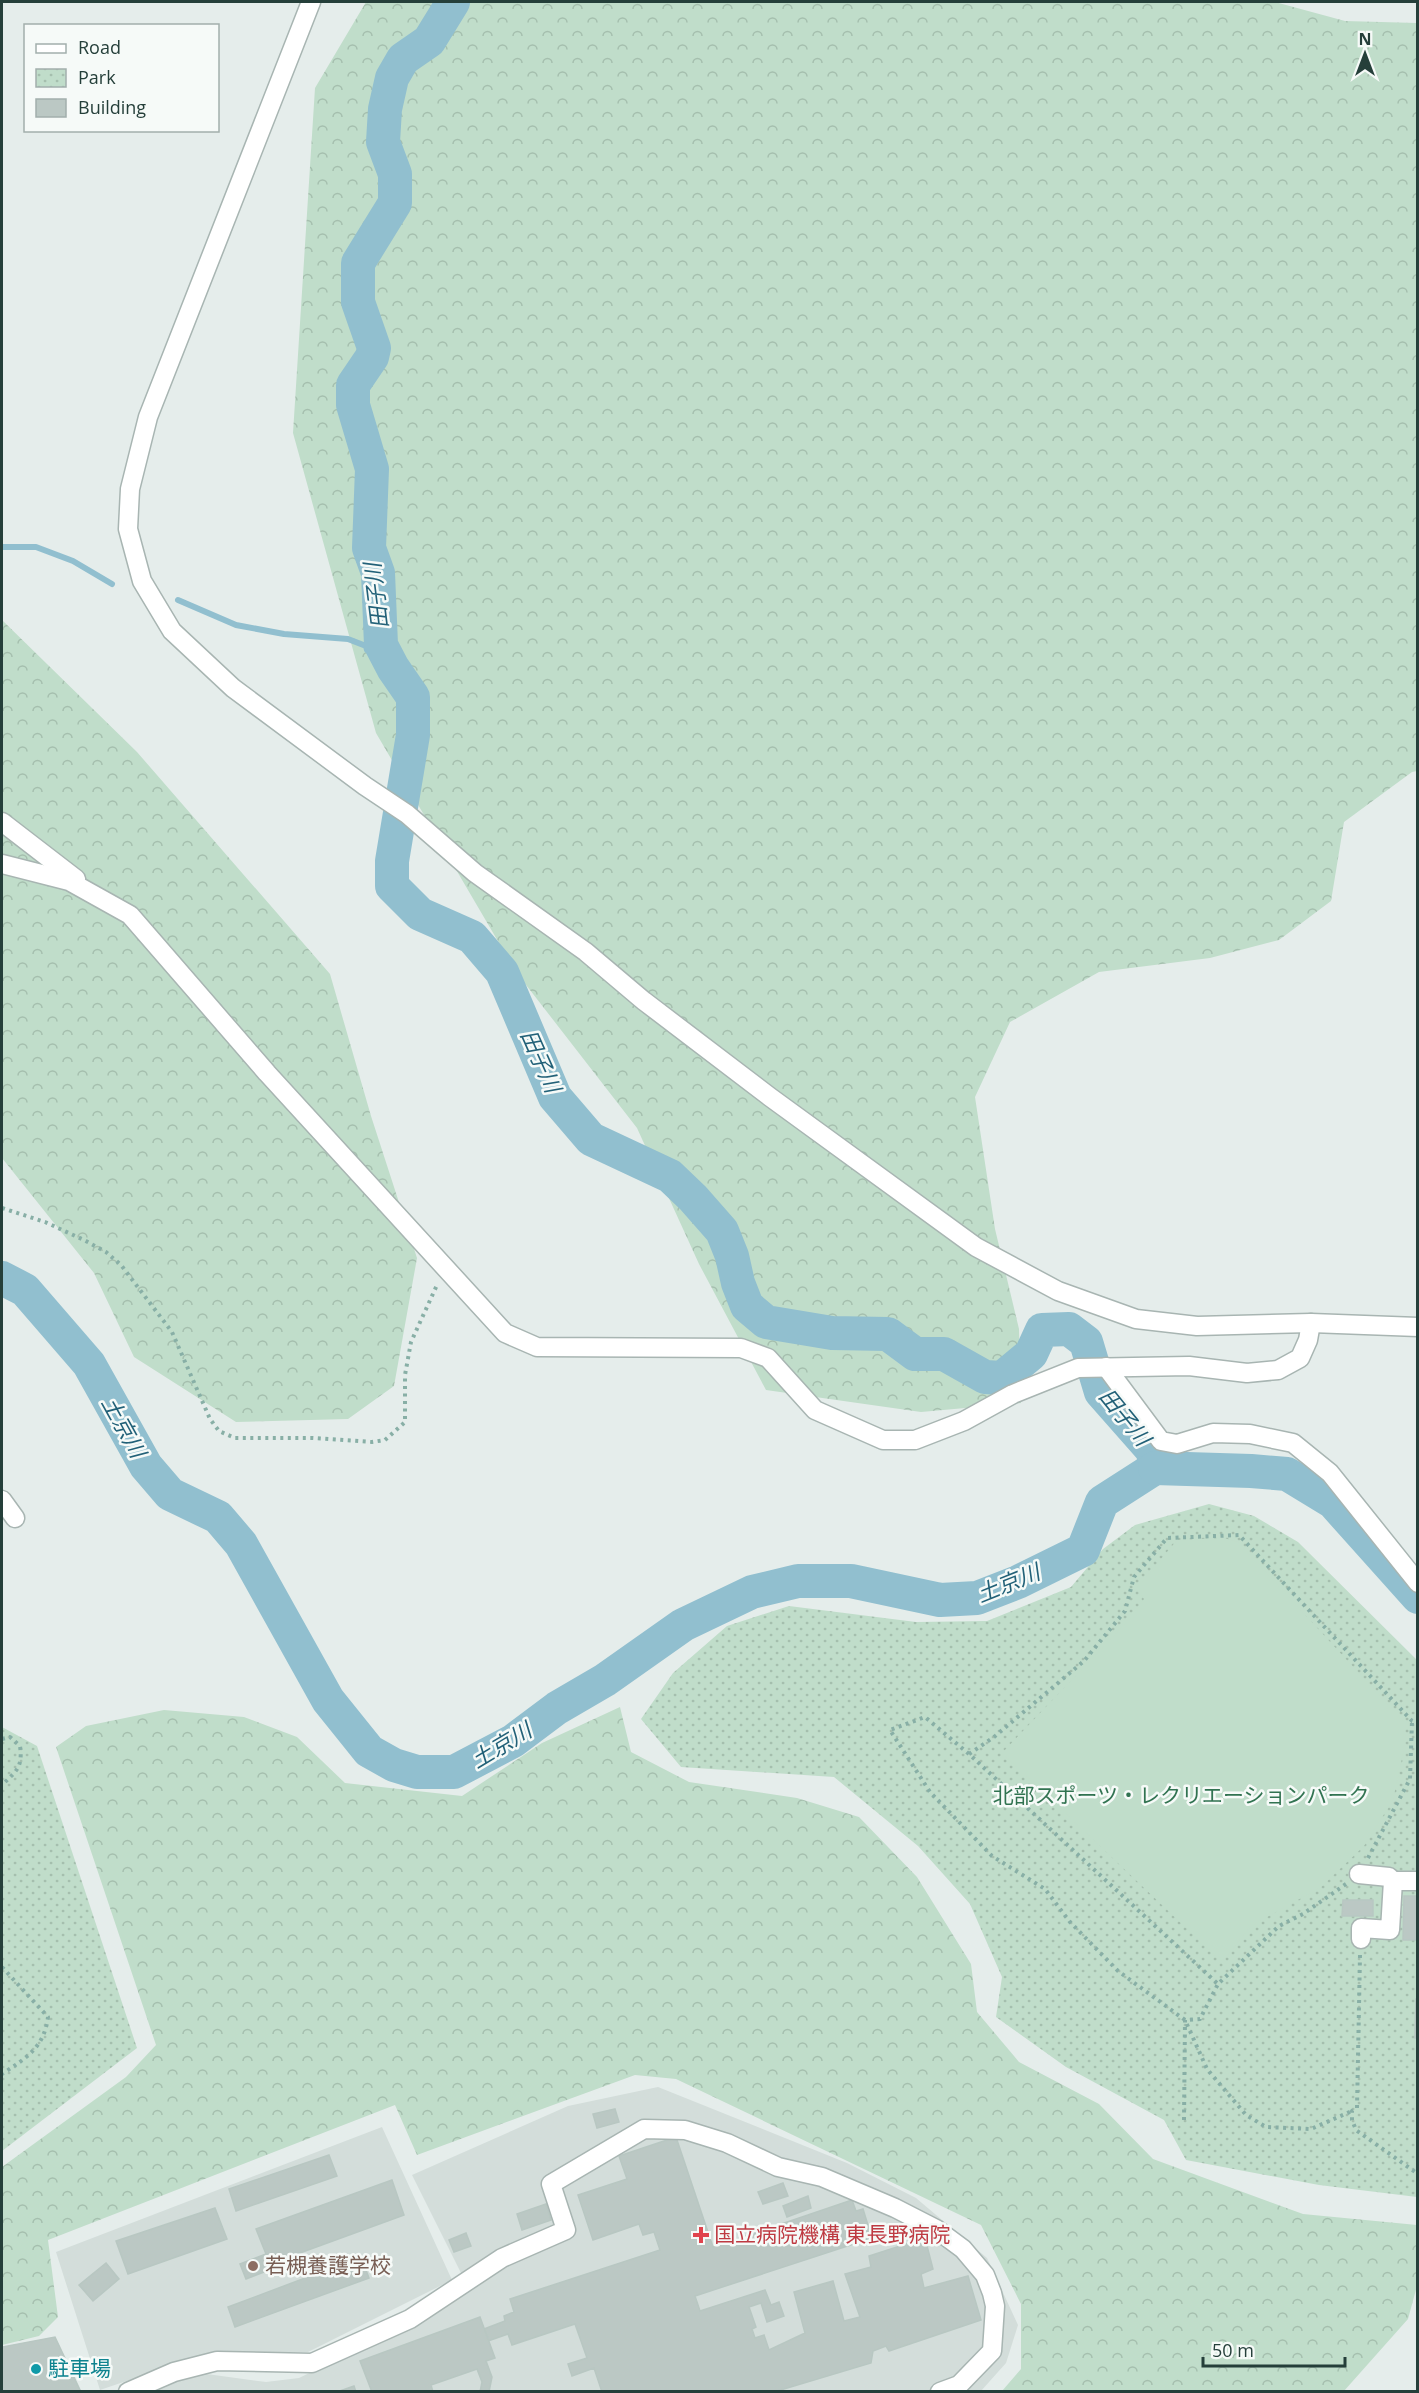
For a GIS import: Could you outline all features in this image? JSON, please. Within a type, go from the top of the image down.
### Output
[{"type":"street","points":[[311,2],[148,417],[130,489],[128,529],[142,581],[172,631],[233,688],[365,786],[407,814],[475,873],[586,952],[644,1001],[770,1097],[976,1247],[1058,1291],[1136,1319],[1197,1326],[1311,1323],[1418,1327]]},
{"type":"street","points":[[2,822],[99,897]]},
{"type":"street","points":[[2,864],[69,881],[130,915],[267,1073],[449,1269],[505,1333],[514,1339],[537,1347],[741,1348],[749,1350],[768,1358],[815,1410],[883,1440],[915,1440],[939,1432],[1013,1394],[1078,1368],[1189,1366],[1247,1373],[1278,1370],[1300,1358],[1308,1340],[1311,1323]]},
{"type":"street","points":[[1103,1367],[1161,1441],[1177,1444],[1213,1433],[1222,1433],[1250,1434],[1293,1443],[1330,1473],[1418,1583]]},
{"type":"street","points":[[2,1500],[15,1518]]},
{"type":"street","points":[[1359,1874],[1389,1877],[1393,1881],[1418,1881]]},
{"type":"street","points":[[1361,1939],[1361,1928],[1390,1930],[1393,1881]]},
{"type":"street","points":[[128,2391],[174,2372],[217,2361],[312,2363],[410,2319],[502,2258],[566,2230],[551,2184],[644,2129],[686,2130],[727,2143],[778,2167],[822,2176],[936,2229],[963,2249],[985,2275],[992,2294],[995,2306],[992,2351],[959,2385],[940,2391]]},
{"type":"path","points":[[2,1208],[45,1222],[84,1240],[106,1252],[121,1265],[172,1332],[210,1419],[219,1431],[235,1438],[313,1438],[372,1442],[385,1440],[405,1422],[405,1375],[411,1342],[436,1287],[449,1269]]},
{"type":"path","points":[[969,1754],[994,1737],[1084,1660],[1125,1611],[1134,1577],[1167,1538],[1239,1534],[1412,1721],[1418,1723]]},
{"type":"path","points":[[1218,1984],[969,1754],[925,1717],[890,1730],[930,1792],[992,1856],[1046,1889],[1070,1922],[1118,1971],[1185,2020],[1207,2069],[1246,2115],[1266,2127],[1311,2129],[1357,2108],[1361,1939]]},
{"type":"path","points":[[1185,2020],[1200,2019],[1218,1984],[1279,1926],[1303,1914],[1359,1874],[1410,1779],[1412,1721]]},
{"type":"path","points":[[2,1739],[10,1737],[20,1746],[22,1760],[19,1768],[2,1785]]},
{"type":"path","points":[[2,1967],[48,2017],[46,2034],[37,2047],[2,2074]]},
{"type":"path","points":[[1184,2120],[1185,2020]]},
{"type":"path","points":[[1352,2111],[1352,2120],[1356,2130],[1418,2174]]},
{"type":"shaded area","name":"国立病院機構 東長野病院","points":[[658,2087],[847,2163],[916,2198],[987,2258],[1018,2325],[1006,2363],[981,2391],[148,2392],[192,2372],[266,2382],[299,2378],[413,2323],[469,2289],[412,2175],[568,2106]]},
{"type":"shaded area","name":"若槻養護学校","points":[[382,2127],[452,2280],[308,2352],[200,2356],[100,2390],[56,2252]]},
{"type":"green space","points":[[366,2],[1275,2],[1345,21],[1417,23],[1417,771],[1412,772],[1344,822],[1331,901],[1279,940],[1210,958],[1099,972],[1010,1022],[975,1097],[995,1229],[1019,1329],[1021,1403],[921,1412],[766,1390],[699,1264],[637,1128],[516,972],[376,733],[293,433],[315,88]]},
{"type":"green space","points":[[2,620],[137,752],[330,974],[371,1116],[417,1258],[394,1386],[348,1419],[236,1422],[134,1357],[94,1273],[2,1158]]},
{"type":"green space","name":"北部スポーツ・レクリエーションパーク","points":[[1209,1504],[1254,1516],[1298,1542],[1417,1660],[1417,2197],[1319,2185],[1186,2160],[1164,2120],[1066,2067],[996,2017],[1002,1977],[970,1904],[918,1846],[834,1777],[681,1767],[641,1719],[673,1673],[727,1626],[789,1606],[916,1622],[987,1621],[1071,1587],[1103,1549],[1135,1525]]},
{"type":"green space","points":[[1224,1538],[1238,1542],[1403,1721],[1404,1749],[1393,1800],[1364,1846],[1321,1887],[1251,1926],[1222,1962],[1002,1753],[1128,1621],[1144,1599],[1136,1589],[1177,1540]]},
{"type":"green space","points":[[620,1707],[631,1752],[689,1782],[797,1798],[859,1817],[917,1877],[971,1964],[977,2012],[1019,2062],[1099,2104],[1153,2159],[1303,2214],[1417,2225],[1417,2286],[1408,2319],[1344,2391],[1002,2391],[1021,2369],[1021,2304],[981,2225],[676,2079],[635,2075],[417,2155],[395,2105],[48,2240],[58,2317],[39,2336],[2,2345],[2,2167],[126,2077],[156,2045],[56,1747],[86,1726],[164,1710],[244,1717],[297,1737],[345,1783],[462,1796],[542,1743]]},
{"type":"green space","points":[[2,1727],[37,1746],[137,2048],[2,2151]]},
{"type":"building","points":[[1404,1896],[1418,1896],[1418,1940],[1403,1940]]},
{"type":"building","points":[[1343,1900],[1373,1900],[1373,1916],[1342,1916]]},
{"type":"building","points":[[1416,1999],[1418,1999],[1418,2038],[1415,2038]]},
{"type":"building","points":[[615,2109],[619,2122],[597,2128],[593,2114]]},
{"type":"building","points":[[676,2137],[713,2247],[852,2200],[856,2211],[863,2209],[872,2238],[695,2296],[700,2311],[765,2290],[771,2305],[779,2302],[784,2316],[767,2322],[761,2303],[749,2307],[756,2327],[752,2329],[755,2338],[764,2335],[769,2350],[805,2333],[794,2292],[833,2281],[844,2321],[860,2317],[845,2274],[871,2267],[869,2256],[925,2238],[933,2269],[921,2274],[924,2288],[968,2276],[981,2320],[889,2351],[886,2346],[873,2351],[871,2363],[774,2392],[602,2392],[594,2368],[572,2376],[568,2364],[587,2358],[575,2324],[512,2345],[508,2334],[488,2341],[484,2329],[505,2321],[504,2316],[514,2312],[510,2299],[660,2250],[654,2232],[643,2235],[639,2224],[593,2240],[578,2195],[627,2179],[619,2156]]},
{"type":"building","points":[[329,2155],[337,2176],[236,2211],[229,2189]]},
{"type":"building","points":[[392,2180],[404,2215],[267,2265],[269,2270],[246,2279],[240,2264],[266,2254],[256,2229]]},
{"type":"building","points":[[783,2183],[788,2196],[763,2204],[758,2192]]},
{"type":"building","points":[[808,2196],[811,2208],[787,2217],[783,2206]]},
{"type":"building","points":[[546,2204],[551,2220],[522,2230],[517,2214]]},
{"type":"building","points":[[215,2208],[227,2239],[128,2274],[116,2241]]},
{"type":"building","points":[[466,2233],[471,2246],[454,2252],[449,2240]]},
{"type":"building","points":[[361,2257],[369,2278],[235,2327],[228,2307]]},
{"type":"building","points":[[106,2263],[119,2279],[93,2301],[79,2285]]},
{"type":"building","points":[[480,2317],[495,2358],[486,2361],[492,2377],[489,2392],[480,2392],[482,2382],[477,2369],[431,2385],[433,2392],[372,2392],[360,2361]]},
{"type":"building","name":"駐車場","points":[[55,2337],[81,2392],[2,2392],[2,2347]]},
{"type":"building","points":[[354,2386],[356,2392],[337,2392]]},
{"type":"waterway","name":"田子川","points":[[453,2],[429,41],[403,59],[392,78],[385,109],[383,142],[395,174],[395,203],[358,263],[358,302],[374,348],[372,357],[353,385],[353,405],[372,469],[369,548],[378,573],[381,645],[393,668],[413,697],[413,735],[392,861],[392,886],[420,914],[472,937],[502,972],[555,1097],[591,1139],[670,1176],[693,1198],[722,1231],[747,1306],[766,1322],[832,1333],[888,1334],[915,1354],[944,1354],[985,1377],[1002,1378],[1031,1354],[1042,1330],[1069,1329],[1086,1342],[1101,1392],[1153,1451],[1155,1468]]},
{"type":"waterway","points":[[2,547],[36,547],[73,561],[112,584]]},
{"type":"waterway","points":[[178,600],[236,625],[284,634],[348,639],[366,646],[367,650],[385,653]]},
{"type":"waterway","name":"土京川","points":[[2,1278],[25,1290],[89,1364],[146,1466],[170,1494],[218,1517],[241,1544],[328,1700],[369,1751],[394,1765],[417,1772],[454,1772],[513,1741],[557,1708],[605,1680],[683,1625],[752,1592],[798,1581],[851,1581],[940,1600],[977,1598],[1018,1582],[1083,1550],[1102,1502],[1155,1468]]},
{"type":"waterway","name":"田子川","points":[[1155,1468],[1287,1474],[1333,1502],[1418,1597]]},
{"type":"place","name":"国立病院機構 東長野病院","points":[[701,2235]]},
{"type":"place","name":"若槻養護学校","points":[[253,2266]]},
{"type":"place","name":"駐車場","points":[[36,2369]]}]
